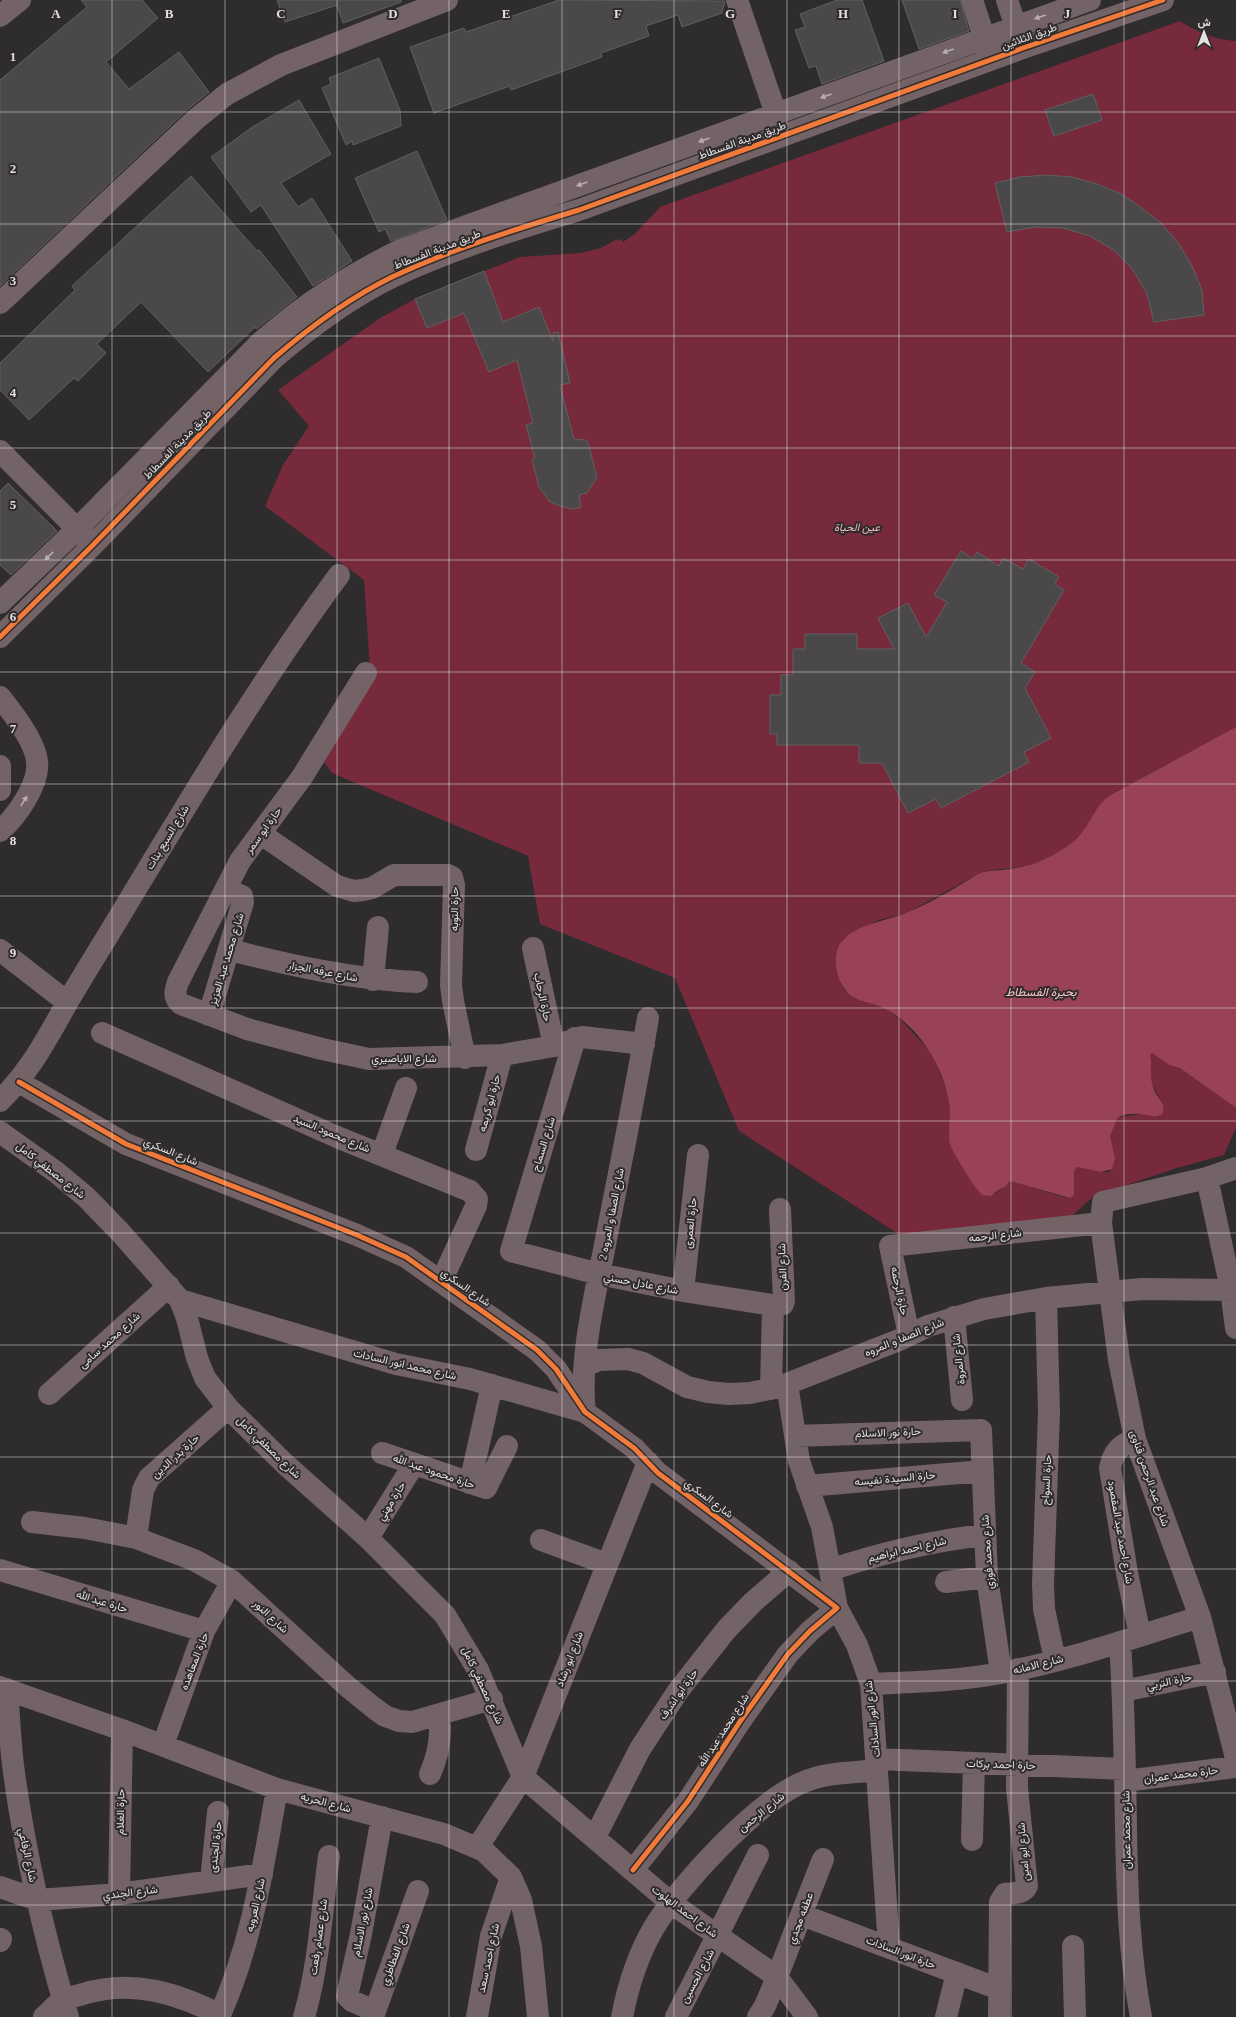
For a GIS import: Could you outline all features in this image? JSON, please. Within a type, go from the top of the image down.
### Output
[{"type":"street","points":[[0,16],[20,0]]},
{"type":"street","points":[[0,303],[196,118],[227,94],[282,65],[447,0]]},
{"type":"street","points":[[737,0],[776,114]]},
{"type":"street","points":[[972,0],[992,60]]},
{"type":"street","points":[[1007,0],[1023,48]]},
{"type":"street","name":"طريق الثلاثين","points":[[985,37],[1090,0]]},
{"type":"street","name":"طريق الثلاثين","points":[[992,60],[1163,0]]},
{"type":"street","name":"طريق مدينة الفسطاط","points":[[0,603],[77,529],[261,342],[297,311],[342,280],[403,250],[985,37]]},
{"type":"street","name":"طريق مدينة الفسطاط","points":[[0,637],[93,545],[274,358],[331,314],[391,277],[517,229],[578,210],[992,60]]},
{"type":"street","points":[[0,451],[93,545]]},
{"type":"street","name":"شارع السبع بنات","points":[[0,1101],[19,1082],[42,1050],[68,1002],[210,766],[284,652],[339,575]]},
{"type":"street","name":"حارة ابو سمر","points":[[175,995],[178,982],[240,861],[302,777],[366,673]]},
{"type":"street","points":[[0,697],[28,738],[35,752],[37,762],[36,773],[29,794],[8,824],[0,831]]},
{"type":"street","points":[[0,766],[0,790]]},
{"type":"street","name":"حارة التوبه","points":[[261,834],[336,886],[345,889],[354,891],[372,888],[394,875],[448,875],[452,877],[454,885],[451,985],[465,1058]]},
{"type":"street","name":"شارع محمد عبد العزيز","points":[[209,1015],[230,950],[244,899],[226,889]]},
{"type":"street","points":[[373,980],[378,927]]},
{"type":"street","name":"حارة الرحاب","points":[[533,948],[554,1046]]},
{"type":"street","points":[[0,950],[68,1002]]},
{"type":"street","name":"شارع عرفه الجزار","points":[[230,950],[326,972],[373,980],[417,982]]},
{"type":"street","name":"شارع الاباصيري","points":[[175,995],[181,1004],[247,1029],[369,1059],[465,1058],[502,1055],[554,1046],[582,1037],[644,1044]]},
{"type":"street","name":"شارع الصفا و المروه 2","points":[[585,1412],[583,1389],[585,1366],[599,1274],[626,1143],[648,1018]]},
{"type":"street","name":"شارع محمود السيد","points":[[102,1033],[475,1194],[477,1199],[476,1206],[441,1282]]},
{"type":"street","name":"شارع السماح","points":[[511,1250],[575,1038]]},
{"type":"street","name":"حارة ابو كريمه","points":[[476,1150],[502,1055]]},
{"type":"street","name":"شارع السكري","points":[[19,1082],[126,1144],[357,1235],[406,1257],[537,1350],[556,1369],[585,1412],[618,1435],[658,1473],[837,1608]]},
{"type":"street","points":[[382,1154],[406,1088]]},
{"type":"street","name":"شارع مصطفي كامل","points":[[0,1132],[56,1172],[86,1197],[174,1293],[187,1318],[197,1358],[205,1378],[228,1408],[285,1464],[368,1538],[445,1615],[463,1642],[492,1699],[523,1777]]},
{"type":"street","name":"حارة العمرى","points":[[683,1291],[698,1155]]},
{"type":"street","points":[[1236,1168],[1207,1178],[1234,1289],[1236,1328]]},
{"type":"street","name":"شارع عبد الرحمن قناوى","points":[[1207,1178],[1102,1202],[1101,1223],[1109,1293],[1124,1395],[1134,1439],[1200,1617],[1236,1758]]},
{"type":"street","name":"شارع الفرن","points":[[779,1386],[774,1305],[783,1304],[784,1301],[780,1209]]},
{"type":"street","name":"شارع الرحمه","points":[[890,1246],[1101,1223]]},
{"type":"street","name":"حارة الرحمه","points":[[890,1246],[909,1335]]},
{"type":"street","name":"شارع عادل حسني","points":[[511,1250],[599,1274],[683,1291],[774,1305]]},
{"type":"street","name":"شارع الصفا و المروه","points":[[585,1366],[599,1360],[628,1359],[642,1363],[687,1387],[708,1392],[729,1394],[750,1393],[779,1386],[954,1317],[984,1309],[1046,1298],[1142,1289],[1234,1289]]},
{"type":"street","name":"شارع محمد انور السادات","points":[[174,1293],[396,1364],[492,1384],[585,1412]]},
{"type":"street","name":"شارع محمد سامى","points":[[49,1394],[174,1293]]},
{"type":"street","name":"حارة السواح","points":[[1046,1298],[1049,1412],[1043,1584],[1044,1609],[1056,1660]]},
{"type":"street","name":"شارع المروة","points":[[954,1317],[962,1400]]},
{"type":"street","points":[[470,1483],[492,1384]]},
{"type":"street","name":"شارع انور السادات","points":[[779,1386],[795,1436],[799,1461],[822,1527],[837,1608],[857,1645],[871,1684],[889,1947]]},
{"type":"street","name":"حارة بدر الدين","points":[[136,1538],[143,1490],[149,1478],[228,1408]]},
{"type":"street","name":"حارة نور الاسلام","points":[[795,1436],[981,1430]]},
{"type":"street","name":"شارع محمد فوزي","points":[[981,1430],[984,1535],[987,1577],[1009,1671]]},
{"type":"street","name":"شارع احمد عبد المقصود","points":[[1134,1439],[1117,1449],[1112,1458],[1110,1468],[1122,1543],[1140,1635]]},
{"type":"street","name":"حارة محمود عبد الله","points":[[382,1453],[486,1488],[507,1446]]},
{"type":"street","name":"شارع ابو رشاد","points":[[477,1848],[523,1777],[648,1462]]},
{"type":"street","name":"حارة مهني","points":[[368,1538],[414,1464]]},
{"type":"street","name":"حارة السيدة نفيسه","points":[[807,1486],[983,1471]]},
{"type":"street","name":"شارع النور","points":[[32,1522],[86,1528],[136,1538],[194,1560],[232,1581],[348,1687],[385,1716],[399,1721],[412,1722],[492,1699]]},
{"type":"street","name":"شارع احمد ابراهيم","points":[[830,1570],[914,1546],[984,1535]]},
{"type":"street","points":[[541,1540],[607,1564]]},
{"type":"street","name":"حارة عبد الله","points":[[0,1570],[204,1631]]},
{"type":"street","name":"حارة ابو اشرف","points":[[595,1837],[640,1749],[678,1692],[716,1642],[753,1602],[789,1571]]},
{"type":"street","points":[[946,1582],[987,1577]]},
{"type":"street","name":"حارة المعاهده","points":[[163,1745],[204,1631],[232,1581]]},
{"type":"street","name":"شارع محمد عبد الله","points":[[633,1870],[688,1801],[741,1720],[784,1660],[810,1631],[837,1608]]},
{"type":"street","name":"شارع الامانه","points":[[871,1684],[942,1680],[1009,1671],[1056,1660],[1120,1642],[1200,1617]]},
{"type":"street","name":"شارع محمد عمران","points":[[1120,1642],[1123,1691],[1127,1887],[1134,1974],[1141,2017]]},
{"type":"street","name":"شارع ابو امين","points":[[1000,2017],[1000,1902],[1005,1894],[1021,1892],[1025,1890],[1027,1886],[1009,1671]]},
{"type":"street","name":"حارة التربي","points":[[1123,1691],[1215,1672]]},
{"type":"street","name":"شارع الحريه","points":[[3,1688],[163,1745],[277,1789],[444,1834],[484,1851],[511,1877],[521,1900],[531,1946],[538,2017]]},
{"type":"street","name":"شارع الرفاعي","points":[[3,1688],[21,1819],[38,1900],[65,2009]]},
{"type":"street","points":[[430,1774],[440,1745],[441,1730],[439,1715]]},
{"type":"street","name":"حارة الغلام","points":[[119,1894],[122,1730]]},
{"type":"street","points":[[972,1840],[974,1763]]},
{"type":"street","name":"حارة احمد بركات","points":[[877,1764],[1017,1764],[1125,1775]]},
{"type":"street","name":"شارع الرحمن","points":[[622,2017],[628,1987],[639,1957],[653,1929],[687,1883],[741,1827],[790,1789],[806,1781],[877,1764]]},
{"type":"street","name":"حارة محمد عمران","points":[[1125,1775],[1236,1767]]},
{"type":"street","name":"شارع احمد الهلوت","points":[[523,1777],[671,1903],[777,1977],[807,2017]]},
{"type":"street","name":"شارع العروبه","points":[[220,2016],[238,1967],[254,1914],[277,1789]]},
{"type":"street","name":"حارة الجندى","points":[[211,1881],[218,1812]]},
{"type":"street","name":"شارع نور الاسلام","points":[[374,2014],[352,2001],[347,1996],[361,1934],[382,1817]]},
{"type":"street","name":"شارع الحسين","points":[[676,2017],[758,1855]]},
{"type":"street","name":"شارع عصام رفعت","points":[[304,2017],[309,2000],[317,1952],[329,1856]]},
{"type":"street","name":"عطفه مجدي","points":[[758,2017],[765,2006],[777,1977],[823,1859]]},
{"type":"street","name":"شارع الجندي","points":[[0,1887],[38,1900],[119,1894],[262,1874]]},
{"type":"street","name":"شارع احمد سعد","points":[[477,2017],[491,1936],[511,1877]]},
{"type":"street","name":"شارع الفطاطري","points":[[374,2014],[418,1891]]},
{"type":"street","name":"حارة انور السادات","points":[[802,1914],[999,1989]]},
{"type":"street","points":[[1073,1946],[1075,2017]]},
{"type":"street","points":[[946,2017],[956,1973]]},
{"type":"street","points":[[44,2017],[65,2009],[94,1991],[126,1988],[159,1991],[191,2000],[220,2016]]},
{"type":"green space","name":"عين الحياة","points":[[1180,21],[1207,35],[1236,41],[1236,727],[1109,796],[1081,835],[1061,851],[1030,865],[1017,868],[990,870],[978,874],[907,913],[879,920],[843,939],[837,951],[841,984],[844,990],[855,998],[886,1009],[901,1020],[928,1049],[936,1063],[948,1095],[950,1112],[950,1145],[979,1191],[995,1194],[1010,1181],[1067,1198],[1074,1195],[1074,1171],[1077,1167],[1101,1172],[1109,1172],[1112,1168],[1114,1159],[1110,1136],[1118,1117],[1140,1114],[1159,1116],[1162,1112],[1162,1103],[1150,1078],[1150,1056],[1152,1053],[1169,1065],[1180,1068],[1236,1108],[1236,1127],[1224,1155],[1177,1168],[1094,1196],[1065,1222],[900,1235],[739,1131],[675,978],[540,924],[528,856],[332,773],[324,762],[371,684],[364,580],[265,506],[283,465],[309,426],[278,390],[380,318],[415,299],[520,257],[581,253],[601,248],[617,239],[619,241],[621,239],[623,242],[636,233],[660,207]]},
{"type":"water","name":"بحيرة الفسطاط","points":[[1236,727],[1236,1108],[1180,1068],[1169,1065],[1152,1053],[1150,1056],[1153,1088],[1161,1100],[1163,1106],[1162,1114],[1159,1116],[1152,1116],[1126,1114],[1118,1117],[1110,1136],[1115,1158],[1112,1169],[1101,1172],[1077,1167],[1074,1171],[1074,1195],[1070,1198],[1010,1181],[1006,1186],[991,1196],[982,1195],[964,1170],[950,1144],[950,1113],[947,1091],[939,1069],[928,1049],[910,1027],[889,1011],[853,997],[845,990],[841,984],[836,968],[839,946],[843,940],[856,930],[915,909],[943,895],[982,872],[1020,868],[1052,856],[1078,837],[1099,806],[1109,796]]},
{"type":"building","points":[[81,0],[142,0],[158,18],[106,62],[129,89],[179,52],[209,92],[187,110],[0,286],[0,80],[87,7]]},
{"type":"building","points":[[277,0],[401,0],[401,2],[343,23],[337,5],[285,22]]},
{"type":"building","points":[[559,0],[725,1],[722,13],[682,27],[678,15],[646,26],[649,36],[601,53],[602,57],[511,90],[510,86],[434,113],[410,47],[464,28],[466,32]]},
{"type":"building","points":[[837,0],[862,0],[884,61],[822,84],[816,66],[809,68],[795,30],[805,27],[800,14]]},
{"type":"building","points":[[902,0],[960,0],[969,31],[919,49]]},
{"type":"building","points":[[379,58],[400,110],[401,126],[353,145],[352,141],[346,145],[322,88],[331,84],[329,78]]},
{"type":"building","points":[[1093,94],[1102,120],[1054,136],[1045,110]]},
{"type":"building","points":[[299,100],[331,154],[281,183],[298,207],[312,198],[352,261],[313,286],[261,205],[251,212],[211,157],[254,126]]},
{"type":"building","points":[[417,151],[447,220],[391,241],[385,229],[379,232],[355,178]]},
{"type":"building","points":[[1046,175],[1072,177],[1097,184],[1121,194],[1162,224],[1179,244],[1192,266],[1202,290],[1204,315],[1154,322],[1147,294],[1133,270],[1114,250],[1090,236],[1063,228],[1035,227],[1007,232],[995,183],[1020,177]]},
{"type":"building","points":[[191,176],[257,251],[259,250],[297,297],[256,329],[255,327],[208,372],[141,302],[97,344],[106,353],[78,381],[74,378],[29,420],[0,390],[0,363],[75,290],[72,286]]},
{"type":"building","points":[[484,271],[503,322],[539,307],[553,341],[553,333],[558,332],[570,383],[560,385],[574,439],[585,440],[588,442],[597,478],[587,493],[579,495],[581,507],[573,509],[557,505],[549,501],[539,487],[532,459],[535,458],[526,425],[533,423],[517,360],[489,372],[464,313],[427,328],[415,299]]},
{"type":"building","points":[[8,483],[57,531],[11,575],[0,565],[0,491]]},
{"type":"building","points":[[961,551],[973,559],[977,552],[999,566],[1003,558],[1023,569],[1029,559],[1059,577],[1055,584],[1064,590],[1021,663],[1035,672],[1025,688],[1051,738],[1024,752],[1029,762],[941,808],[936,799],[908,813],[882,763],[859,763],[859,745],[777,745],[777,734],[770,734],[770,695],[781,695],[781,675],[793,675],[793,649],[805,649],[805,634],[857,634],[857,649],[894,649],[878,618],[908,603],[926,637],[947,602],[934,595]]},
{"type":"cycle path","points":[[0,637],[93,545],[274,358],[330,314],[376,285],[438,257],[508,232],[579,210],[1023,48],[1163,0]]},
{"type":"cycle path","points":[[19,1082],[126,1144],[357,1235],[406,1257],[537,1350],[556,1369],[585,1412],[634,1448],[658,1473],[837,1608],[810,1631],[788,1654],[741,1720],[688,1801],[633,1870]]}]
